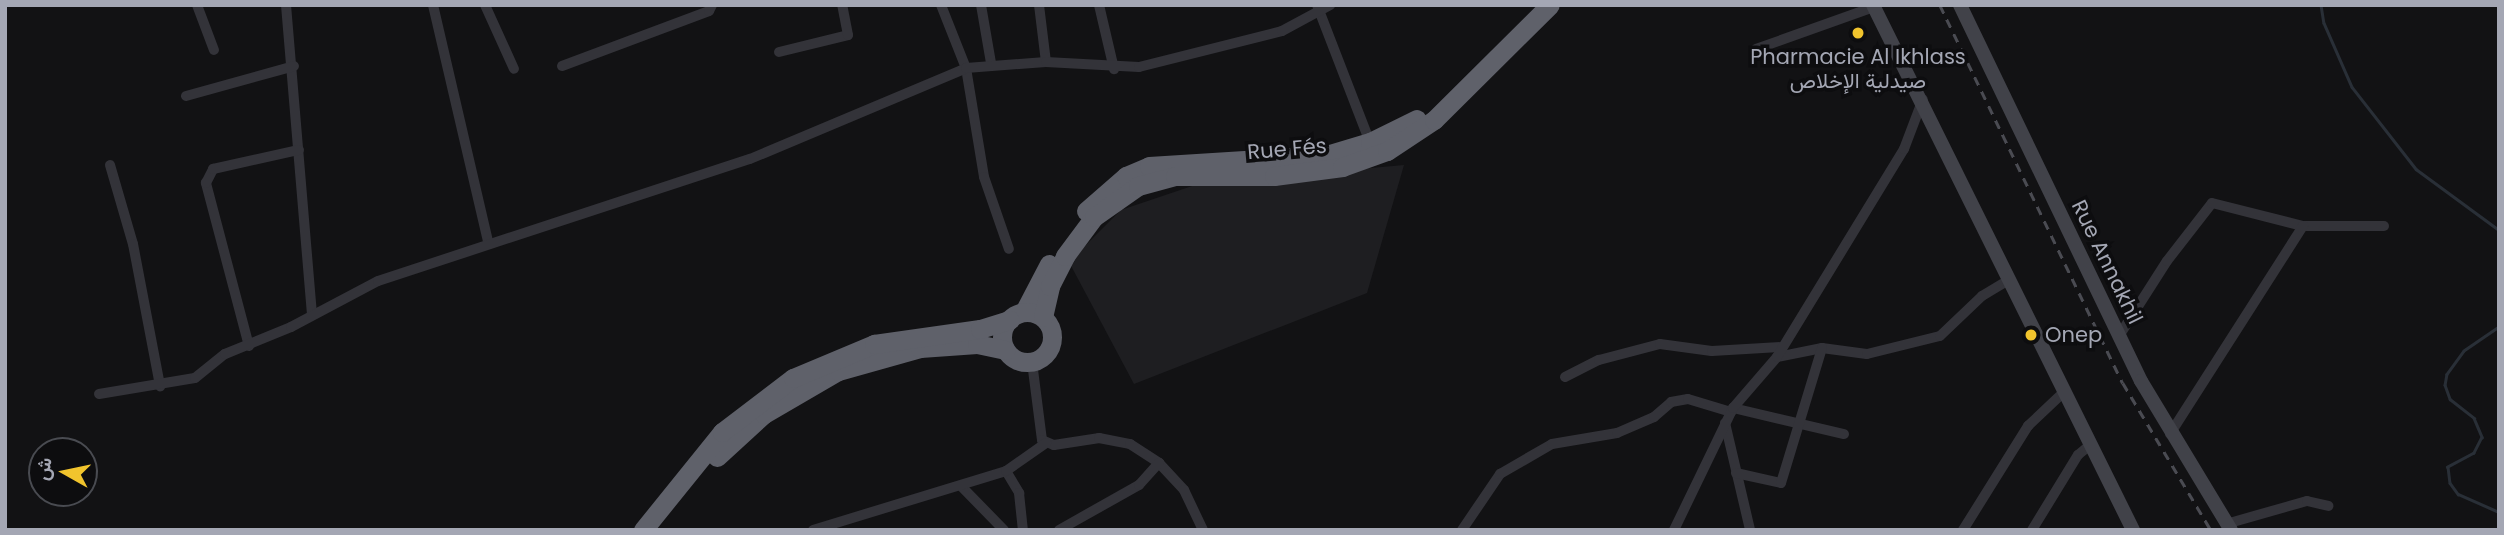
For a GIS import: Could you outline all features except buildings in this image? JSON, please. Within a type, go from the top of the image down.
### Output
[{"type":"highway","name":"Rue Fés","points":[[1025,317],[1071,228],[1126,176],[1181,161],[1281,160],[1326,155],[1370,142],[1417,119],[1533,5]]},
{"type":"highway","name":"Rue Fés","points":[[1025,317],[1050,286],[1065,256],[1094,217],[1138,186],[1175,176],[1274,176],[1342,167],[1387,151],[1434,120],[1550,5]]},
{"type":"highway","points":[[1025,317],[1052,338],[1050,349],[1032,362],[1012,358],[1005,350],[1002,340],[1025,317]]},
{"type":"highway","points":[[643,530],[722,432],[793,378],[874,344],[980,329],[1025,317]]},
{"type":"highway","points":[[660,530],[732,441],[799,390],[838,371],[920,348],[977,344],[1005,350]]},
{"type":"main road","name":"Rue Annakhil","points":[[1960,5],[2119,336],[2171,434],[2228,527]]},
{"type":"main road","points":[[1874,6],[1923,99],[2132,529]]},
{"type":"street","points":[[197,5],[214,50]]},
{"type":"street","points":[[286,5],[294,66],[312,315]]},
{"type":"street","points":[[433,5],[488,242]]},
{"type":"street","points":[[485,5],[514,69]]},
{"type":"street","points":[[562,66],[709,11],[712,5]]},
{"type":"street","points":[[779,52],[848,36],[842,5]]},
{"type":"street","points":[[941,5],[966,68],[984,177],[1009,249]]},
{"type":"street","points":[[981,5],[991,64]]},
{"type":"street","points":[[1039,5],[1046,62]]},
{"type":"street","points":[[1099,5],[1114,69]]},
{"type":"street","points":[[99,394],[160,386],[195,378],[218,358],[249,346],[378,281],[488,242],[582,217],[750,159],[966,68],[991,64],[1046,62],[1114,69],[1230,47],[1282,31],[1329,5]]},
{"type":"street","points":[[1756,49],[1874,6]]},
{"type":"street","points":[[1318,10],[1370,142]]},
{"type":"street","points":[[186,96],[294,66]]},
{"type":"street","points":[[1674,530],[1729,414],[1780,353],[1798,318],[1904,149],[1923,99]]},
{"type":"street","points":[[249,346],[206,183],[213,169],[299,150]]},
{"type":"street","points":[[110,165],[133,244],[160,386]]},
{"type":"street","points":[[2119,336],[2167,261],[2213,203],[2303,226],[2384,226]]},
{"type":"street","points":[[2171,434],[2303,226]]},
{"type":"street","points":[[1565,377],[1599,360],[1660,344],[1712,351],[1780,353],[1822,348],[1867,354],[1940,336],[1982,296],[2010,279]]},
{"type":"street","points":[[1736,472],[1781,483],[1822,348]]},
{"type":"street","points":[[1032,362],[1044,440]]},
{"type":"street","points":[[1964,530],[2028,426],[2065,391]]},
{"type":"street","points":[[1462,530],[1500,474],[1552,444],[1617,433],[1654,417],[1671,402],[1688,398],[1729,414],[1800,424],[1844,434]]},
{"type":"street","points":[[1729,414],[1736,472],[1750,530]]},
{"type":"street","points":[[813,530],[962,487],[1006,471],[1044,440],[1116,440],[1160,463],[1193,502],[1203,530]]},
{"type":"street","points":[[2032,530],[2078,455],[2091,444]]},
{"type":"street","points":[[1059,530],[1139,485],[1160,463]]},
{"type":"street","points":[[1006,471],[1018,494],[1023,530]]},
{"type":"street","points":[[962,487],[1004,530]]},
{"type":"street","points":[[2228,527],[2307,502],[2328,506]]},
{"type":"shaded area","points":[[1404,165],[1367,293],[1134,384],[1069,262],[1121,210],[1198,184]]},
{"type":"waterway","points":[[2321,5],[2324,23],[2352,87],[2416,169],[2499,230]]},
{"type":"waterway","points":[[2499,327],[2464,351],[2447,374],[2445,385],[2450,399],[2474,418],[2482,437],[2474,453],[2448,467],[2450,483],[2458,494],[2499,512]]},
{"type":"railway","points":[[1940,5],[2123,383],[2211,530]]},
{"type":"place","name":"Pharmacie Al Ikhlass صيدلية الإخلاص","points":[[1858,33]]},
{"type":"place","name":"Onep","points":[[2031,335]]}]
